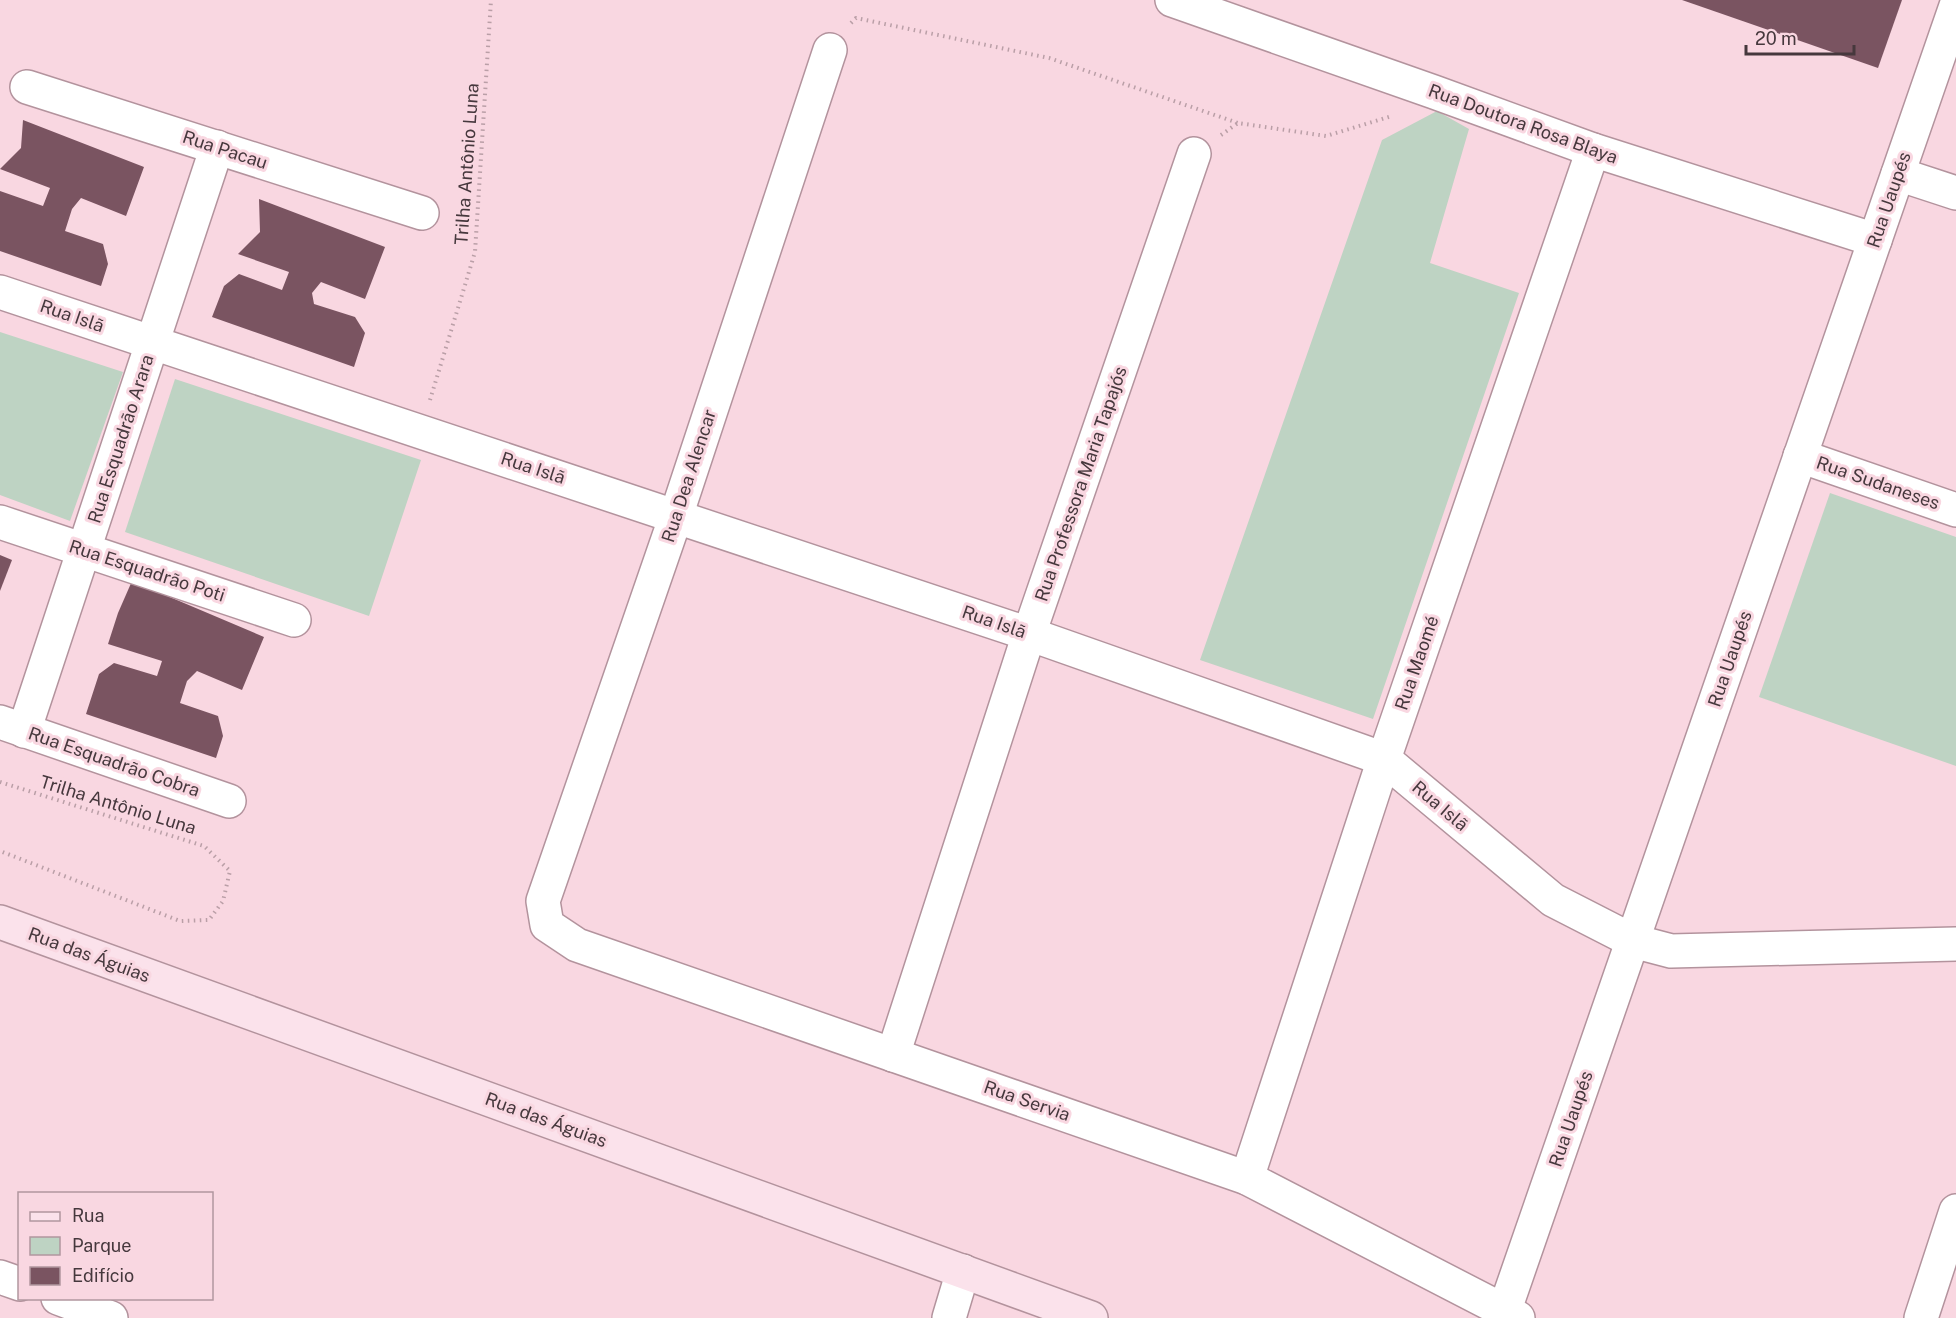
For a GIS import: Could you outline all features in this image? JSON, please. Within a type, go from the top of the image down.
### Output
[{"type":"street","name":"Rua Doutora Rosa Blaya","points":[[1172,0],[1593,150],[1875,240]]},
{"type":"street","name":"Rua Uaupés","points":[[1511,1315],[1633,941],[1956,6]]},
{"type":"street","name":"Rua Dea Alencar","points":[[543,901],[676,516],[830,50]]},
{"type":"street","name":"Rua Pacau","points":[[27,87],[422,213]]},
{"type":"street","name":"Rua Esquadrão Arara","points":[[12,727],[84,550],[217,147]]},
{"type":"street","name":"Rua Maomé","points":[[1247,1178],[1384,759],[1593,150]]},
{"type":"street","name":"Rua Professora Maria Tapajós","points":[[893,1055],[1029,634],[1194,154]]},
{"type":"street","points":[[1898,174],[1956,193]]},
{"type":"street","name":"Rua Islã","points":[[0,292],[1029,634],[1384,759],[1553,900],[1633,941],[1671,951],[1956,944]]},
{"type":"street","name":"Rua Sudaneses","points":[[1800,456],[1956,510]]},
{"type":"street","name":"Rua Esquadrão Poti","points":[[0,522],[294,620]]},
{"type":"street","name":"Rua Esquadrão Cobra","points":[[12,727],[228,801]]},
{"type":"street","name":"Rua Servia","points":[[543,901],[547,926],[576,945],[1247,1178],[1511,1315]]},
{"type":"street","name":"Rua das Águias","points":[[0,922],[1091,1318]]},
{"type":"street","points":[[1921,1318],[1956,1211]]},
{"type":"street","points":[[949,1318],[963,1271]]},
{"type":"street","points":[[0,1277],[18,1283]]},
{"type":"street","points":[[61,1300],[111,1318]]},
{"type":"path","name":"Trilha Antônio Luna","points":[[421,431],[475,252],[492,0]]},
{"type":"path","points":[[830,50],[856,18],[1049,58],[1238,123],[1326,136],[1390,116],[1434,92]]},
{"type":"path","points":[[1194,154],[1238,123]]},
{"type":"path","name":"Trilha Antônio Luna","points":[[0,782],[204,846],[231,871],[223,901],[209,921],[180,921],[0,851]]},
{"type":"green space","points":[[1437,111],[1469,129],[1430,263],[1519,293],[1373,719],[1200,660],[1382,140]]},
{"type":"green space","points":[[0,332],[123,372],[70,521],[0,495]]},
{"type":"green space","points":[[175,379],[421,460],[369,616],[125,532]]},
{"type":"green space","points":[[1830,493],[1956,537],[1956,766],[1759,697]]},
{"type":"building","points":[[1682,0],[1902,0],[1878,68]]},
{"type":"building","points":[[23,120],[144,167],[126,216],[81,198],[72,209],[65,231],[103,244],[108,264],[101,286],[0,251],[0,191],[43,206],[50,188],[0,169],[21,148]]},
{"type":"building","points":[[259,199],[385,247],[365,299],[321,282],[312,293],[314,304],[355,317],[365,333],[354,367],[212,317],[224,286],[239,274],[282,290],[289,272],[238,254],[260,232]]},
{"type":"building","points":[[0,555],[12,560],[0,591]]},
{"type":"building","points":[[132,581],[264,637],[242,690],[197,671],[187,681],[180,703],[218,716],[223,736],[216,758],[86,714],[99,674],[114,663],[157,676],[162,661],[108,644]]}]
